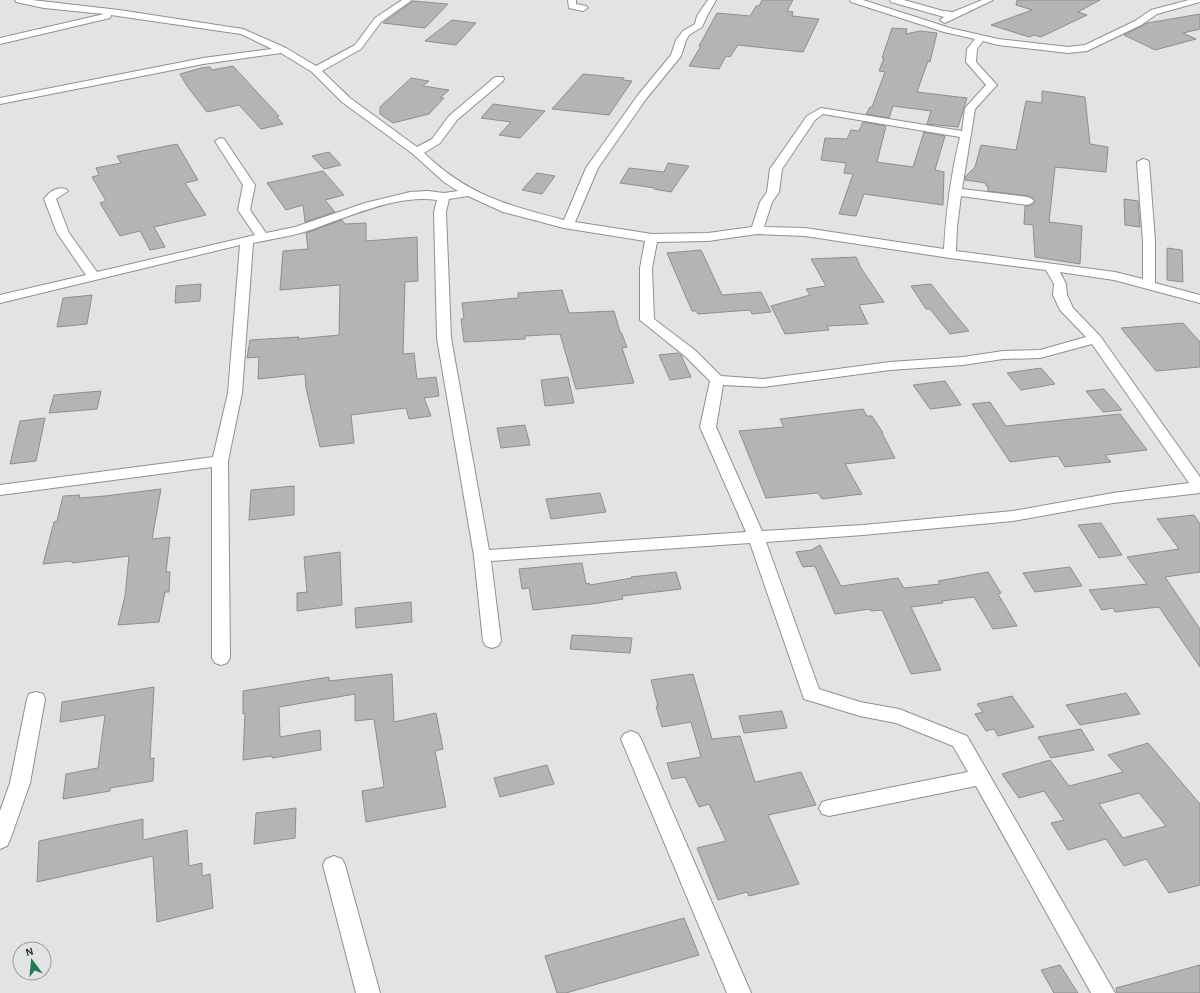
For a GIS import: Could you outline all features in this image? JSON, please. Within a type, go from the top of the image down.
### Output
[{"type":"street","points":[[20,0],[44,5],[119,13],[243,32],[283,50],[316,70],[346,100],[417,152],[448,180],[469,192],[507,209],[568,224],[652,238],[708,237],[758,230],[805,232],[950,254],[1115,276],[1200,299]]},
{"type":"street","points":[[316,70],[358,47],[378,20],[408,0]]},
{"type":"street","points":[[572,0],[572,6],[583,8]]},
{"type":"street","points":[[568,224],[592,168],[642,97],[676,56],[681,40],[686,32],[699,25],[702,16],[712,0]]},
{"type":"street","points":[[854,0],[948,30],[998,42],[1068,50],[1087,48],[1132,26],[1154,12],[1199,0]]},
{"type":"street","points":[[894,0],[935,12],[953,15]]},
{"type":"street","points":[[936,26],[953,15],[961,13],[989,0]]},
{"type":"street","points":[[0,41],[119,13]]},
{"type":"street","points":[[950,254],[950,227],[970,108],[992,85],[971,62],[972,49],[981,38]]},
{"type":"street","points":[[0,101],[203,61],[283,50]]},
{"type":"street","points":[[417,152],[436,142],[453,118],[499,79]]},
{"type":"street","points":[[758,230],[766,202],[773,192],[776,169],[811,118],[821,111],[966,135]]},
{"type":"street","points":[[220,141],[249,185],[244,210],[262,236]]},
{"type":"street","points":[[1143,162],[1149,241],[1149,285]]},
{"type":"street","points":[[62,191],[54,194],[50,199],[63,233],[93,276]]},
{"type":"street","points":[[0,299],[262,236],[298,230],[369,206],[410,196],[428,195],[444,197],[469,192]]},
{"type":"street","points":[[956,192],[1028,201]]},
{"type":"street","points":[[444,197],[440,212],[444,338],[482,556],[492,641]]},
{"type":"street","points":[[652,238],[646,268],[647,320],[691,354],[717,380],[763,383],[890,366],[963,361],[1003,355],[1040,354],[1095,338]]},
{"type":"street","points":[[221,658],[220,460],[235,393],[247,240]]},
{"type":"street","points":[[482,556],[863,530],[1013,516],[1113,498],[1200,487],[1095,338],[1067,310],[1060,295],[1060,284],[1051,268]]},
{"type":"street","points":[[717,380],[708,427],[756,537],[811,694],[860,709],[899,716],[960,741],[1104,993]]},
{"type":"street","points":[[0,490],[220,460]]},
{"type":"street","points":[[0,840],[20,783],[36,699]]},
{"type":"street","points":[[631,739],[739,993]]},
{"type":"street","points":[[829,808],[981,777]]},
{"type":"street","points":[[334,865],[368,993]]},
{"type":"building","points":[[762,0],[793,0],[787,11],[793,12],[792,16],[819,19],[803,52],[738,45],[730,57],[726,56],[719,69],[689,66],[701,46],[699,46],[717,13],[750,16]]},
{"type":"building","points":[[1017,0],[1100,0],[1078,12],[1087,15],[1041,37],[1034,35],[1029,37],[991,25],[1032,10],[1016,5]]},
{"type":"building","points":[[413,1],[448,4],[425,28],[383,23]]},
{"type":"building","points":[[1200,14],[1200,29],[1183,33],[1196,39],[1155,50],[1124,35],[1147,23]]},
{"type":"building","points":[[452,20],[476,23],[456,45],[425,41]]},
{"type":"building","points":[[892,28],[907,29],[906,34],[920,31],[937,33],[930,62],[928,61],[917,92],[967,98],[958,127],[927,124],[931,111],[893,106],[889,118],[866,114],[870,107],[872,107],[885,72],[879,71]]},
{"type":"building","points":[[233,66],[279,116],[277,117],[283,124],[261,129],[239,105],[207,112],[187,86],[180,74],[201,68],[210,67],[212,70]]},
{"type":"building","points":[[583,74],[624,78],[623,80],[632,81],[609,115],[552,109]]},
{"type":"building","points":[[411,78],[429,81],[423,86],[449,90],[440,98],[444,98],[429,114],[393,123],[380,114],[380,107]]},
{"type":"building","points":[[1042,91],[1085,97],[1090,144],[1108,147],[1106,172],[1055,167],[1049,222],[1082,226],[1080,264],[1035,257],[1033,225],[1024,224],[1025,206],[1029,206],[1035,202],[1033,198],[1028,196],[988,191],[988,186],[986,186],[986,183],[965,180],[966,176],[975,167],[981,145],[1016,150],[1026,101],[1042,103]]},
{"type":"building","points":[[493,104],[545,111],[520,138],[499,135],[511,122],[481,118]]},
{"type":"building","points":[[863,122],[886,126],[877,162],[913,167],[924,132],[945,136],[935,170],[944,172],[943,205],[864,194],[856,216],[839,214],[853,174],[844,173],[846,163],[821,160],[825,138],[847,139],[851,130],[859,131]]},
{"type":"building","points":[[177,144],[198,180],[185,183],[206,215],[154,227],[165,247],[150,250],[140,231],[120,236],[100,203],[106,201],[92,177],[99,175],[96,168],[121,163],[117,156]]},
{"type":"building","points":[[329,152],[341,165],[324,169],[312,156]]},
{"type":"building","points":[[668,163],[689,166],[671,192],[620,183],[629,168],[664,172]]},
{"type":"building","points":[[323,171],[344,195],[325,200],[335,212],[305,222],[303,205],[286,210],[267,183]]},
{"type":"building","points":[[537,173],[555,176],[542,194],[522,190]]},
{"type":"building","points":[[1124,199],[1138,201],[1140,227],[1125,225]]},
{"type":"building","points":[[342,220],[345,224],[366,223],[366,241],[417,237],[418,281],[405,282],[403,354],[414,353],[417,379],[436,377],[439,396],[424,398],[431,416],[409,419],[406,408],[351,415],[354,443],[320,447],[306,388],[305,374],[258,379],[259,357],[247,358],[250,340],[299,337],[298,339],[339,335],[340,285],[280,290],[283,251],[308,249],[306,233]]},
{"type":"building","points":[[1167,248],[1182,250],[1183,282],[1167,280]]},
{"type":"building","points":[[701,250],[722,295],[761,292],[771,312],[752,314],[750,310],[698,314],[696,311],[692,311],[667,253]]},
{"type":"building","points":[[856,257],[861,268],[884,302],[859,305],[868,324],[827,326],[829,330],[785,334],[771,306],[810,295],[806,289],[826,286],[811,259]]},
{"type":"building","points":[[201,284],[200,301],[175,303],[176,286]]},
{"type":"building","points":[[931,284],[969,331],[950,334],[930,309],[926,309],[911,286]]},
{"type":"building","points":[[562,290],[569,313],[614,311],[620,332],[627,347],[622,348],[634,383],[576,389],[560,334],[525,336],[525,339],[464,342],[461,319],[464,318],[462,303],[518,298],[518,293]]},
{"type":"building","points":[[92,295],[87,324],[57,327],[63,298]]},
{"type":"building","points":[[1183,323],[1200,342],[1200,367],[1156,371],[1121,328]]},
{"type":"building","points":[[678,353],[681,355],[691,377],[670,380],[659,355]]},
{"type":"building","points":[[1041,368],[1055,384],[1021,390],[1007,373]]},
{"type":"building","points":[[568,377],[574,403],[545,406],[541,380]]},
{"type":"building","points":[[945,381],[961,405],[930,409],[913,385]]},
{"type":"building","points":[[1104,389],[1122,410],[1103,412],[1086,391]]},
{"type":"building","points":[[101,391],[97,409],[49,413],[54,395]]},
{"type":"building","points":[[990,402],[1006,426],[1120,414],[1147,450],[1105,455],[1111,462],[1065,467],[1058,456],[1010,462],[972,404]]},
{"type":"building","points":[[863,409],[867,416],[872,416],[883,433],[895,458],[845,464],[862,494],[822,499],[818,493],[766,498],[739,431],[784,427],[780,419]]},
{"type":"building","points":[[45,418],[36,461],[10,464],[20,421]]},
{"type":"building","points":[[525,425],[530,445],[501,448],[497,428]]},
{"type":"building","points":[[294,486],[294,515],[249,520],[251,490]]},
{"type":"building","points":[[161,489],[152,539],[170,537],[166,572],[170,572],[169,592],[165,592],[159,622],[118,625],[125,596],[129,556],[72,563],[72,561],[43,564],[54,522],[57,521],[63,496],[80,495],[79,498]]},
{"type":"building","points":[[600,493],[606,512],[551,519],[546,499]]},
{"type":"building","points":[[1194,515],[1200,524],[1200,572],[1165,577],[1200,629],[1200,667],[1159,607],[1115,612],[1113,608],[1102,610],[1089,590],[1147,584],[1127,557],[1179,549],[1157,519]]},
{"type":"building","points":[[1101,523],[1122,555],[1099,558],[1078,525]]},
{"type":"building","points":[[820,545],[841,586],[898,578],[904,588],[940,584],[938,581],[988,572],[1001,593],[998,594],[1017,626],[993,629],[974,597],[911,607],[941,670],[911,674],[882,610],[871,611],[870,609],[835,614],[815,566],[803,567],[796,552],[811,550]]},
{"type":"building","points":[[340,552],[342,605],[297,611],[297,593],[307,592],[304,557]]},
{"type":"building","points":[[582,563],[586,584],[589,583],[590,585],[632,578],[631,577],[676,572],[681,589],[622,596],[623,599],[592,604],[533,610],[529,588],[522,589],[519,569]]},
{"type":"building","points":[[1070,567],[1082,586],[1035,592],[1023,573]]},
{"type":"building","points":[[411,602],[412,622],[356,628],[355,608]]},
{"type":"building","points":[[572,635],[632,638],[630,653],[570,649]]},
{"type":"building","points":[[392,674],[394,722],[436,713],[443,749],[435,751],[446,807],[366,822],[362,791],[384,787],[374,719],[355,721],[355,694],[279,707],[280,737],[320,730],[321,750],[272,758],[272,756],[243,760],[245,713],[243,714],[243,691],[329,677],[329,681]]},
{"type":"building","points":[[693,674],[712,739],[740,736],[755,782],[801,772],[816,805],[768,815],[799,884],[749,896],[747,892],[718,900],[697,848],[726,841],[709,804],[699,807],[685,777],[672,779],[667,763],[701,757],[691,722],[662,727],[651,680]]},
{"type":"building","points":[[154,687],[150,759],[154,758],[153,781],[110,788],[110,791],[63,799],[66,774],[98,768],[105,715],[60,722],[62,702]]},
{"type":"building","points":[[1126,693],[1140,714],[1080,725],[1066,705]]},
{"type":"building","points":[[1012,696],[1034,727],[998,736],[994,729],[986,731],[975,714],[983,712],[977,704]]},
{"type":"building","points":[[782,711],[787,728],[744,733],[739,716]]},
{"type":"building","points":[[1081,729],[1094,750],[1051,758],[1038,737]]},
{"type":"building","points":[[1148,743],[1200,804],[1200,885],[1169,893],[1146,859],[1124,866],[1106,839],[1068,850],[1051,823],[1064,820],[1044,791],[1019,798],[1002,774],[1050,760],[1069,786],[1123,772],[1108,755]],"holes":[[[1139,793],[1166,826],[1123,838],[1099,804]]]},
{"type":"building","points":[[547,765],[554,784],[500,797],[494,778]]},
{"type":"building","points":[[296,808],[295,838],[254,844],[256,813]]},
{"type":"building","points":[[143,819],[143,840],[187,830],[189,866],[202,863],[202,876],[210,874],[213,908],[157,922],[153,856],[37,882],[39,841]]},
{"type":"building","points":[[684,918],[699,955],[566,993],[557,993],[545,956]]},
{"type":"building","points":[[1060,965],[1078,993],[1054,993],[1041,970]]},
{"type":"building","points":[[1200,965],[1200,993],[1117,993],[1116,988]]}]
